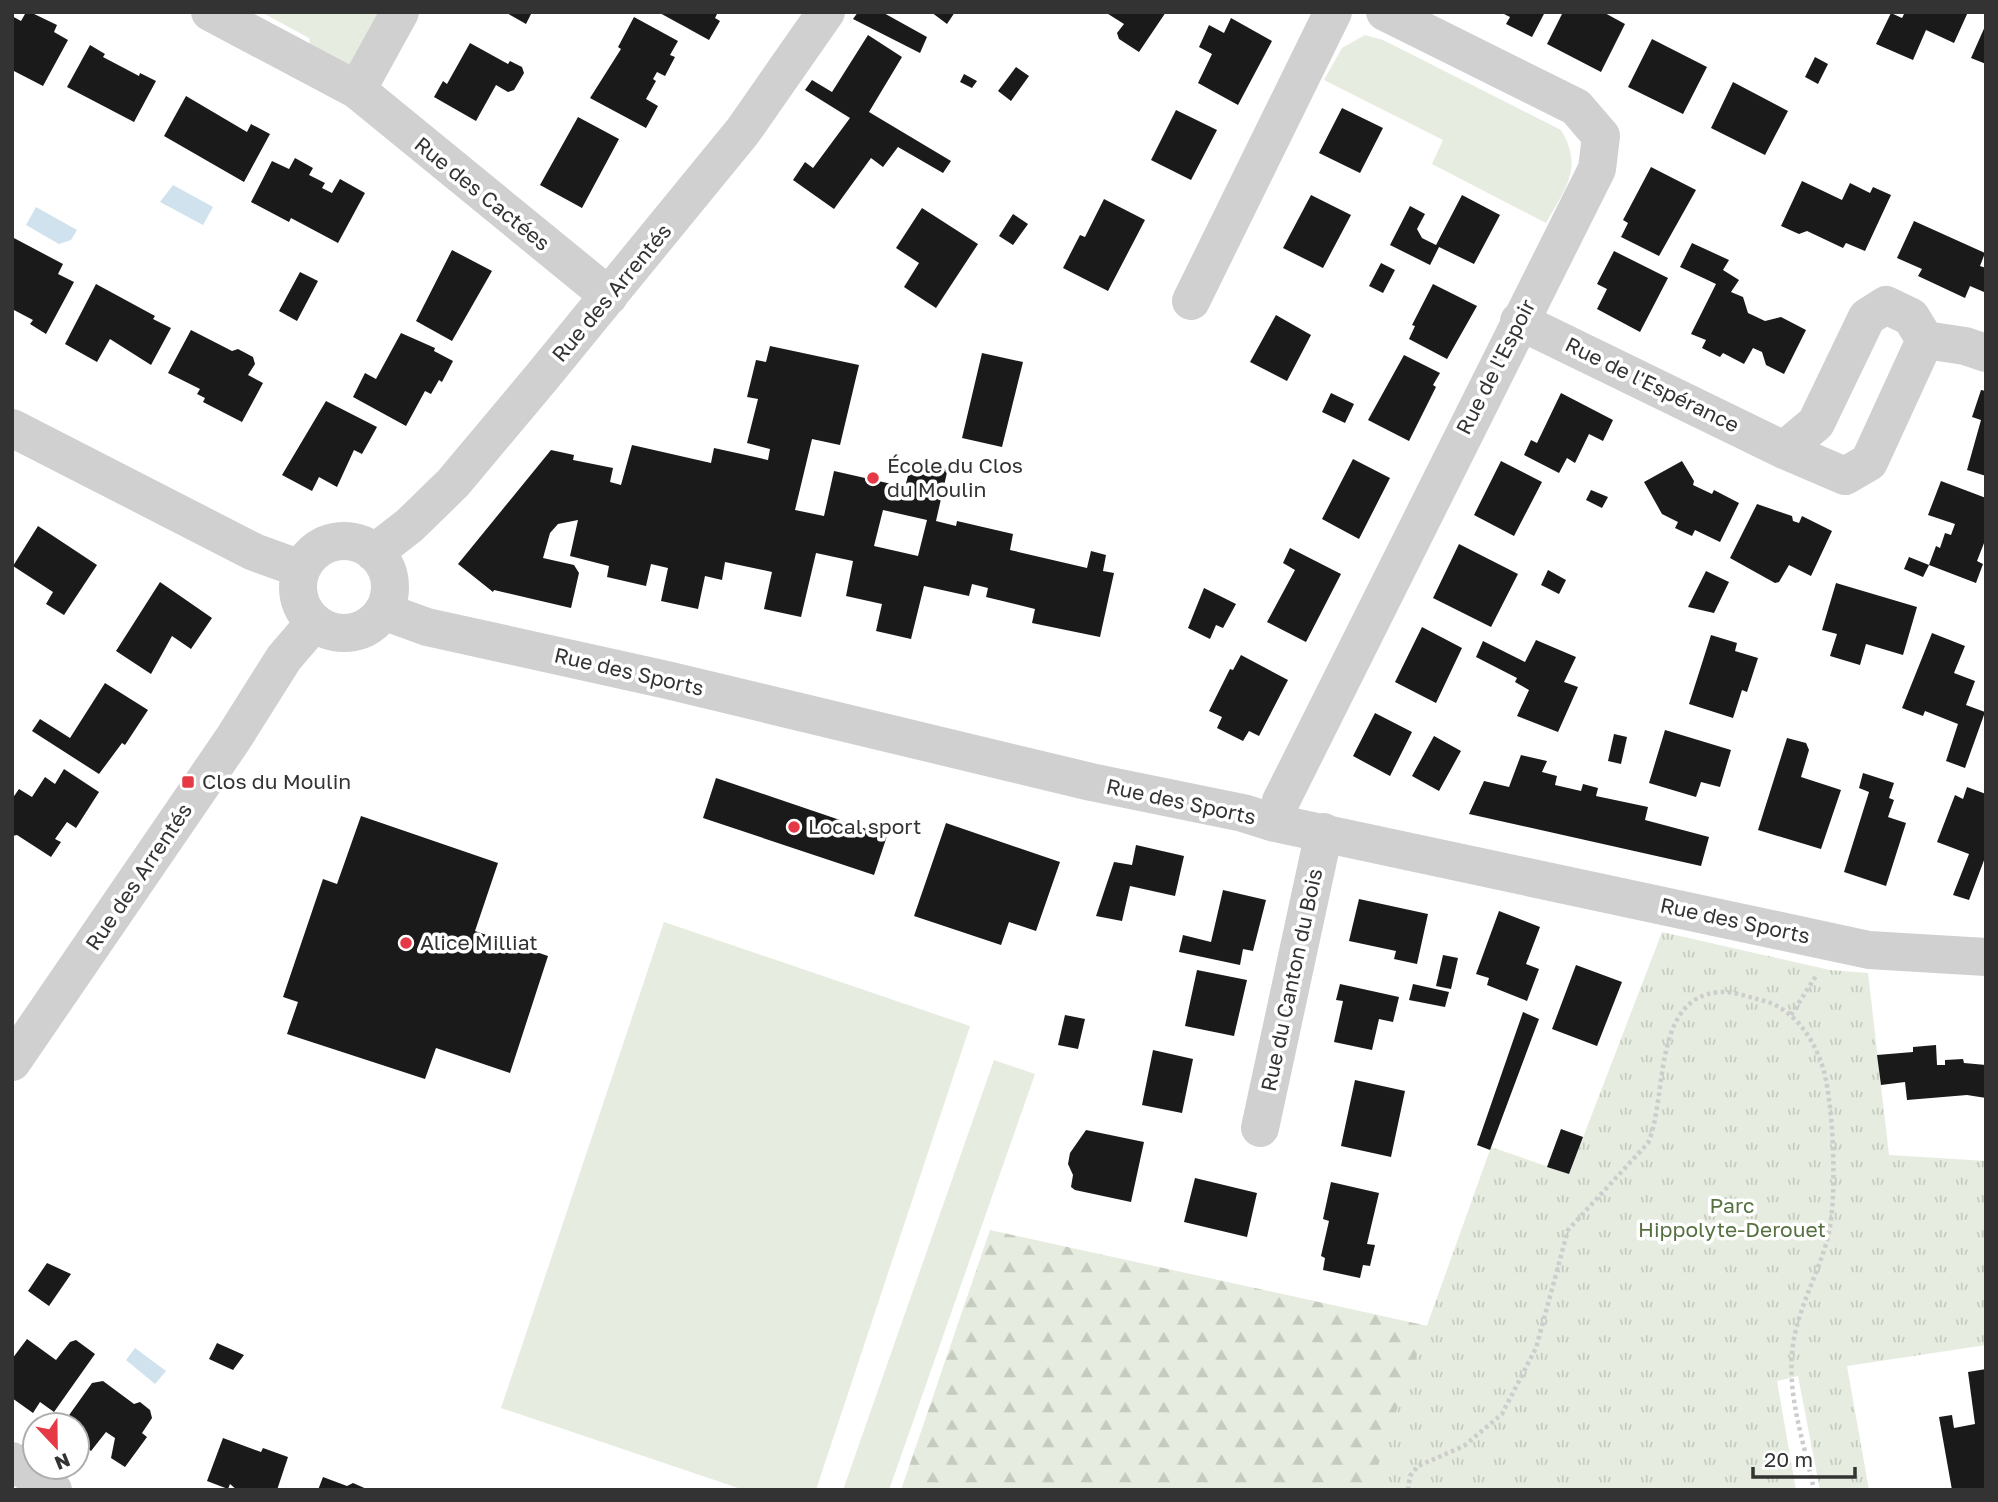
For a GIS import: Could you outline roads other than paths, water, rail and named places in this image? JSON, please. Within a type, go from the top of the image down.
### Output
[{"type":"street","name":"Rue des Cactées","points":[[210,12],[357,90],[609,296]]},
{"type":"street","points":[[357,90],[400,12]]},
{"type":"street","name":"Rue des Arrentés","points":[[374,553],[410,525],[453,483],[743,131],[826,12]]},
{"type":"street","points":[[1191,302],[1333,12]]},
{"type":"street","name":"Rue de l'Espoir","points":[[1275,823],[1281,802],[1597,169],[1601,136],[1576,107],[1385,12]]},
{"type":"street","points":[[1784,450],[1815,423],[1867,317],[1886,304],[1911,317],[1925,340],[1965,346],[1986,353]]},
{"type":"street","name":"Rue de l'Espérance","points":[[1519,321],[1784,450],[1845,476],[1869,462],[1925,340]]},
{"type":"street","points":[[12,428],[254,552],[301,569]]},
{"type":"street","points":[[337,542],[355,543],[374,553],[389,579],[388,597],[383,611],[373,623],[355,632],[331,632],[314,623],[306,615],[298,595],[301,569],[314,552],[337,542]]},
{"type":"street","name":"Rue des Sports","points":[[383,611],[426,627],[667,680],[1091,782],[1242,813],[1275,823],[1869,950],[1986,957]]},
{"type":"street","name":"Rue des Arrentés","points":[[12,1062],[218,761],[284,658],[314,623]]},
{"type":"street","name":"Rue du Canton du Bois","points":[[1260,1128],[1324,832]]},
{"type":"street","points":[[12,1461],[53,1490]]},
{"type":"water","points":[[173,185],[213,207],[203,225],[160,202]]},
{"type":"water","points":[[36,207],[77,230],[71,240],[59,244],[26,225]]},
{"type":"water","points":[[135,1348],[166,1371],[155,1384],[126,1360]]},
{"type":"place","name":"École du Clos du Moulin","points":[[873,478]]},
{"type":"place","name":"Clos du Moulin","points":[[188,782]]},
{"type":"place","name":"Local sport","points":[[794,827]]},
{"type":"place","name":"Alice Milliat","points":[[406,943]]},
{"type":"park label","name":"Parc Hippolyte-Derouet","points":[[1732,1218]]}]
